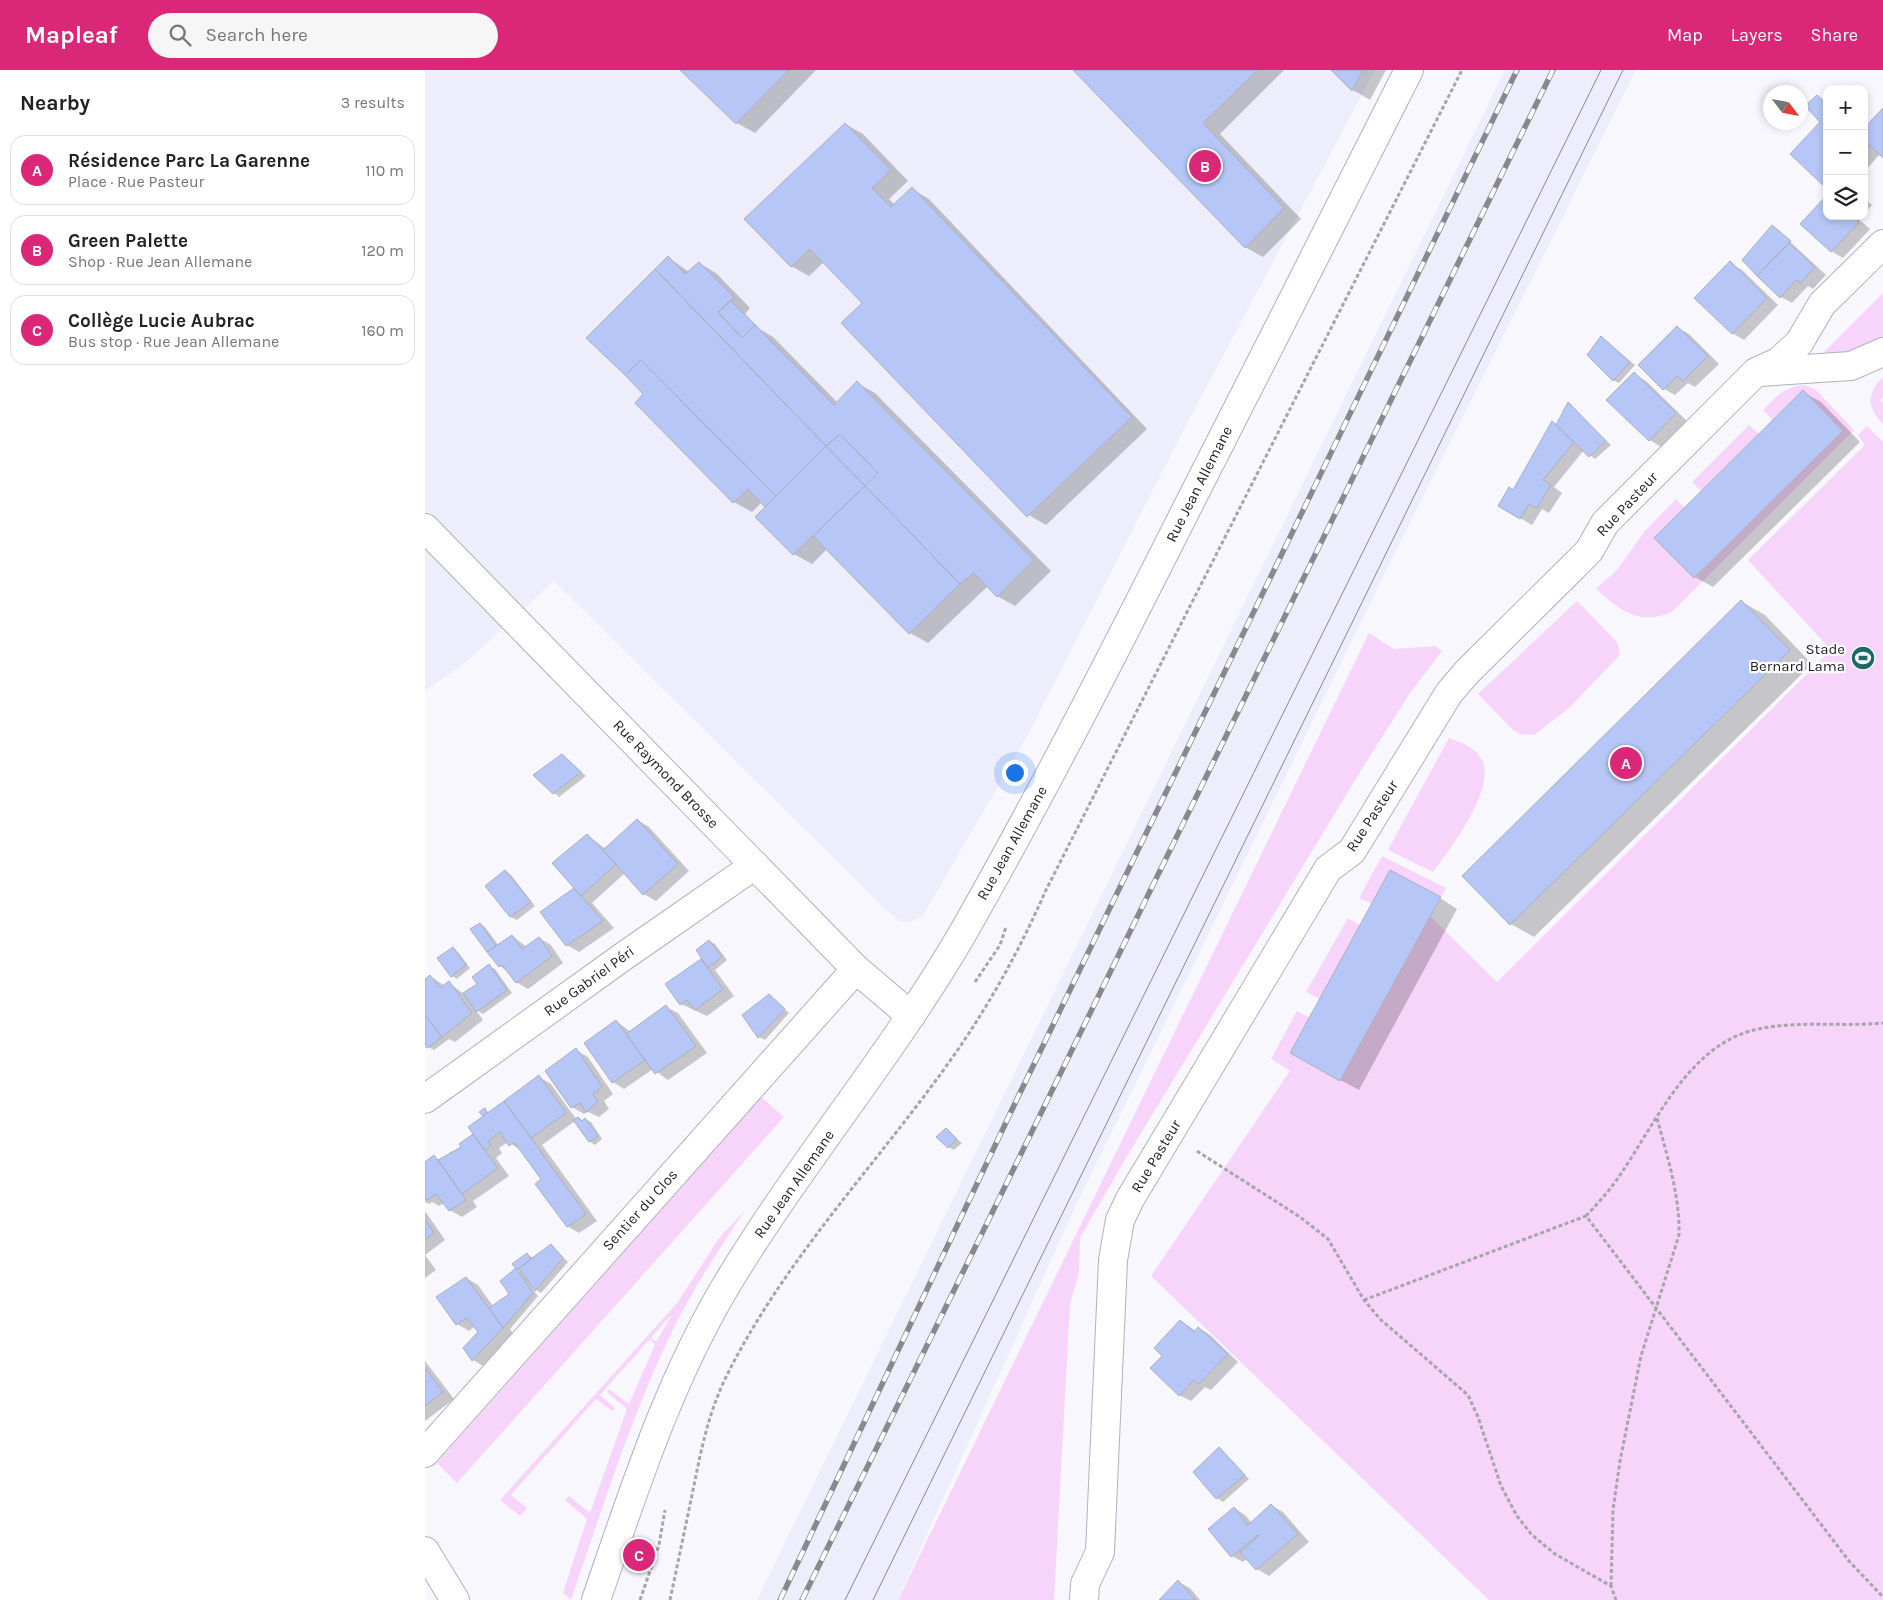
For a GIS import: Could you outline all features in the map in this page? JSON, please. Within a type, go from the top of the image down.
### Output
[{"type":"street","name":"Rue Jean Allemane","points":[[596,1600],[661,1414],[693,1344],[729,1280],[911,1016],[963,933],[1081,717],[1409,70]]},
{"type":"street","name":"Rue Pasteur","points":[[1084,1600],[1085,1584],[1100,1552],[1115,1240],[1130,1199],[1168,1134],[1329,869],[1352,852],[1449,693],[1467,672],[1580,560],[1589,550],[1605,524],[1756,372],[1778,362],[1799,343],[1822,304],[1883,244]]},
{"type":"street","points":[[1756,372],[1851,366],[1883,352]]},
{"type":"street","name":"Rue Raymond Brosse","points":[[425,528],[856,969],[911,1016]]},
{"type":"street","name":"Rue Gabriel Péri","points":[[425,1099],[624,956],[755,865]]},
{"type":"street","name":"Sentier du Clos","points":[[425,1453],[856,969]]},
{"type":"street","points":[[425,1551],[455,1600]]},
{"type":"path","points":[[1364,1300],[1586,1216],[1621,1174],[1657,1118],[1688,1075],[1707,1056],[1730,1040],[1752,1031],[1779,1026],[1883,1023]]},
{"type":"path","points":[[1615,1600],[1611,1586],[1613,1510],[1620,1461],[1641,1356],[1675,1253],[1679,1217],[1657,1118]]},
{"type":"path","points":[[1168,1134],[1314,1227],[1337,1251],[1364,1300],[1394,1333],[1468,1396],[1478,1417],[1501,1486],[1517,1516],[1532,1536],[1555,1554],[1611,1586]]},
{"type":"path","points":[[1586,1216],[1849,1561],[1883,1597]]},
{"type":"shaded area","points":[[425,70],[1375,70],[1183,431],[1026,738],[923,915],[916,920],[907,923],[899,920],[885,909],[554,581],[466,662],[425,691]]},
{"type":"shaded area","points":[[1505,70],[1636,70],[1378,587],[1077,1203],[897,1600],[757,1600]]},
{"type":"shaded area","points":[[1883,293],[1883,338],[1863,350],[1855,352],[1838,355],[1824,352]]},
{"type":"shaded area","points":[[1883,377],[1883,397],[1880,400],[1883,403],[1883,424],[1871,406],[1871,395],[1877,383]]},
{"type":"shaded area","points":[[1804,385],[1815,389],[1854,430],[1672,612],[1649,617],[1630,614],[1596,589],[1617,570],[1644,532],[1676,499],[1685,508],[1695,578],[1843,431],[1773,420],[1763,410],[1781,393]]},
{"type":"shaded area","points":[[1749,425],[1759,434],[1701,491],[1692,482]]},
{"type":"shaded area","points":[[1867,426],[1883,442],[1883,1600],[1489,1600],[1151,1276],[1290,1071],[1271,1059],[1297,1011],[1310,1018],[1290,1053],[1340,1081],[1430,916],[1497,982],[1831,650],[1748,560],[1865,445],[1858,435]]},
{"type":"shaded area","points":[[1577,601],[1617,642],[1620,651],[1618,657],[1569,708],[1534,735],[1520,734],[1512,729],[1478,694]]},
{"type":"shaded area","points":[[1369,633],[1394,649],[1435,646],[1442,651],[1410,693],[1365,764],[1126,1158],[1080,1238],[1079,1273],[1070,1304],[1054,1600],[898,1600]]},
{"type":"shaded area","points":[[1449,738],[1464,744],[1477,753],[1483,762],[1485,774],[1482,788],[1469,820],[1433,872],[1388,850]]},
{"type":"shaded area","points":[[1382,856],[1446,888],[1441,897],[1372,904],[1359,898]]},
{"type":"shaded area","points":[[1348,918],[1360,925],[1320,999],[1306,992]]},
{"type":"shaded area","points":[[761,1097],[784,1117],[457,1483],[437,1463]]},
{"type":"shaded area","points":[[745,1210],[706,1270],[656,1366],[617,1465],[571,1600],[563,1593],[587,1519],[565,1500],[569,1496],[590,1513],[627,1409],[607,1392],[609,1389],[629,1404],[655,1345],[650,1339],[600,1395],[615,1408],[612,1411],[596,1399],[511,1495],[527,1508],[520,1516],[500,1500],[678,1302],[719,1238]],"holes":[[[671,1316],[656,1342],[651,1338]]]},
{"type":"building","points":[[680,70],[789,70],[736,124]]},
{"type":"building","points":[[1073,70],[1258,70],[1203,123],[1284,208],[1245,248]]},
{"type":"building","points":[[1331,70],[1363,70],[1352,91]]},
{"type":"building","points":[[1817,95],[1823,100],[1823,185],[1790,154],[1820,122],[1808,109],[1808,103]]},
{"type":"building","points":[[1883,108],[1883,158],[1868,144],[1868,124]]},
{"type":"building","points":[[845,123],[891,170],[872,188],[891,207],[912,187],[1132,417],[1027,517],[841,323],[862,303],[810,249],[791,267],[744,219]]},
{"type":"building","points":[[1823,199],[1823,220],[1857,220],[1859,222],[1831,252],[1800,224]]},
{"type":"building","points":[[1772,225],[1791,241],[1757,276],[1742,260]]},
{"type":"building","points":[[1789,243],[1815,267],[1801,283],[1796,280],[1780,298],[1757,276]]},
{"type":"building","points":[[668,256],[685,274],[699,262],[734,297],[718,312],[742,338],[755,325],[834,405],[857,381],[1034,560],[997,597],[974,573],[960,584],[865,486],[878,473],[840,434],[826,446],[655,269]]},
{"type":"building","points":[[1730,261],[1767,298],[1732,334],[1694,298]]},
{"type":"building","points":[[655,269],[826,446],[776,496],[641,360],[625,375],[586,338]]},
{"type":"building","points":[[731,301],[755,325],[742,338],[718,312]]},
{"type":"building","points":[[1677,326],[1708,356],[1683,381],[1677,376],[1663,390],[1638,365]]},
{"type":"building","points":[[1601,336],[1630,362],[1613,381],[1587,355]]},
{"type":"building","points":[[641,360],[776,496],[765,507],[748,489],[733,503],[635,403],[643,394],[625,375]]},
{"type":"building","points":[[1634,372],[1676,413],[1649,441],[1606,400]]},
{"type":"building","points":[[1803,390],[1843,431],[1694,578],[1654,538]]},
{"type":"building","points":[[1568,402],[1606,441],[1589,457],[1556,425]]},
{"type":"building","points":[[1552,421],[1574,442],[1543,480],[1551,485],[1537,508],[1529,504],[1520,519],[1498,506],[1509,487],[1513,490]]},
{"type":"building","points":[[840,434],[878,473],[865,486],[826,446]]},
{"type":"building","points":[[826,446],[865,486],[793,555],[755,517]]},
{"type":"building","points":[[865,486],[960,584],[909,634],[813,536]]},
{"type":"building","points":[[1741,600],[1790,650],[1510,925],[1462,876]]},
{"type":"building","points":[[562,754],[581,772],[553,794],[533,775]]},
{"type":"building","points":[[637,819],[678,864],[643,895],[603,850]]},
{"type":"building","points":[[587,834],[616,864],[581,896],[552,863]]},
{"type":"building","points":[[505,870],[531,902],[510,917],[485,886]]},
{"type":"building","points":[[1390,870],[1441,897],[1340,1081],[1290,1053]]},
{"type":"building","points":[[574,888],[603,921],[566,946],[540,912]]},
{"type":"building","points":[[480,923],[496,946],[487,952],[470,929]]},
{"type":"building","points":[[512,935],[522,949],[539,937],[552,956],[516,983],[502,965],[499,967],[487,952]]},
{"type":"building","points":[[709,940],[722,957],[708,968],[696,950]]},
{"type":"building","points":[[453,947],[466,965],[451,977],[437,958]]},
{"type":"building","points":[[701,959],[723,989],[695,1010],[687,1000],[680,1005],[665,984]]},
{"type":"building","points":[[489,964],[507,990],[476,1012],[463,993],[477,984],[472,977]]},
{"type":"building","points":[[430,975],[440,988],[449,981],[472,1013],[442,1037],[425,1015],[425,979]]},
{"type":"building","points":[[769,994],[785,1009],[758,1038],[742,1015]]},
{"type":"building","points":[[666,1005],[696,1046],[655,1074],[626,1034]]},
{"type":"building","points":[[425,1015],[442,1037],[427,1048],[425,1045]]},
{"type":"building","points":[[616,1020],[645,1060],[612,1083],[584,1043]]},
{"type":"building","points":[[576,1048],[602,1087],[593,1094],[598,1102],[586,1112],[580,1103],[571,1108],[545,1071]]},
{"type":"building","points":[[539,1075],[566,1113],[531,1138],[504,1101]]},
{"type":"building","points":[[504,1101],[586,1214],[567,1227],[535,1184],[541,1179],[514,1142],[509,1146],[500,1132],[488,1141],[491,1146],[485,1151],[468,1127]]},
{"type":"building","points":[[485,1108],[487,1113],[483,1116],[479,1112]]},
{"type":"building","points":[[578,1117],[582,1121],[585,1118],[598,1136],[589,1142],[573,1120]]},
{"type":"building","points":[[946,1128],[957,1139],[948,1148],[936,1137]]},
{"type":"building","points":[[473,1134],[498,1168],[462,1194],[438,1160],[461,1147],[459,1144]]},
{"type":"building","points":[[434,1155],[466,1200],[449,1211],[436,1194],[427,1200],[425,1198],[425,1162]]},
{"type":"building","points":[[425,1219],[434,1233],[425,1240]]},
{"type":"building","points":[[551,1244],[563,1258],[535,1291],[519,1268]]},
{"type":"building","points":[[527,1253],[531,1259],[517,1270],[512,1264]]},
{"type":"building","points":[[516,1268],[533,1293],[503,1328],[489,1308],[509,1294],[500,1281]]},
{"type":"building","points":[[466,1277],[503,1328],[472,1361],[463,1348],[478,1332],[467,1318],[456,1325],[436,1297]]},
{"type":"building","points":[[1180,1320],[1194,1332],[1198,1327],[1228,1354],[1199,1384],[1194,1380],[1179,1396],[1150,1368],[1162,1356],[1154,1348]]},
{"type":"building","points":[[425,1368],[443,1392],[425,1406]]},
{"type":"building","points":[[1219,1447],[1245,1475],[1216,1499],[1193,1472]]},
{"type":"building","points":[[1271,1504],[1298,1534],[1256,1570],[1240,1552],[1258,1535],[1231,1557],[1208,1529],[1234,1507],[1248,1525]]},
{"type":"building","points":[[1178,1580],[1195,1600],[1159,1600]]},
{"type":"tram line","points":[[845,1600],[1601,70]]},
{"type":"tram line","points":[[873,1600],[1623,70]]},
{"type":"railway","points":[[780,1600],[1018,1097],[1517,70]]},
{"type":"railway","points":[[802,1600],[1553,70]]},
{"type":"place","name":"Green Palette","points":[[1205,166]]},
{"type":"place","name":"Stade Bernard Lama","points":[[1863,658]]},
{"type":"place","name":"Résidence Parc La Garenne","points":[[1626,763]]},
{"type":"place","name":"Collège Lucie Aubrac","points":[[639,1555]]}]
